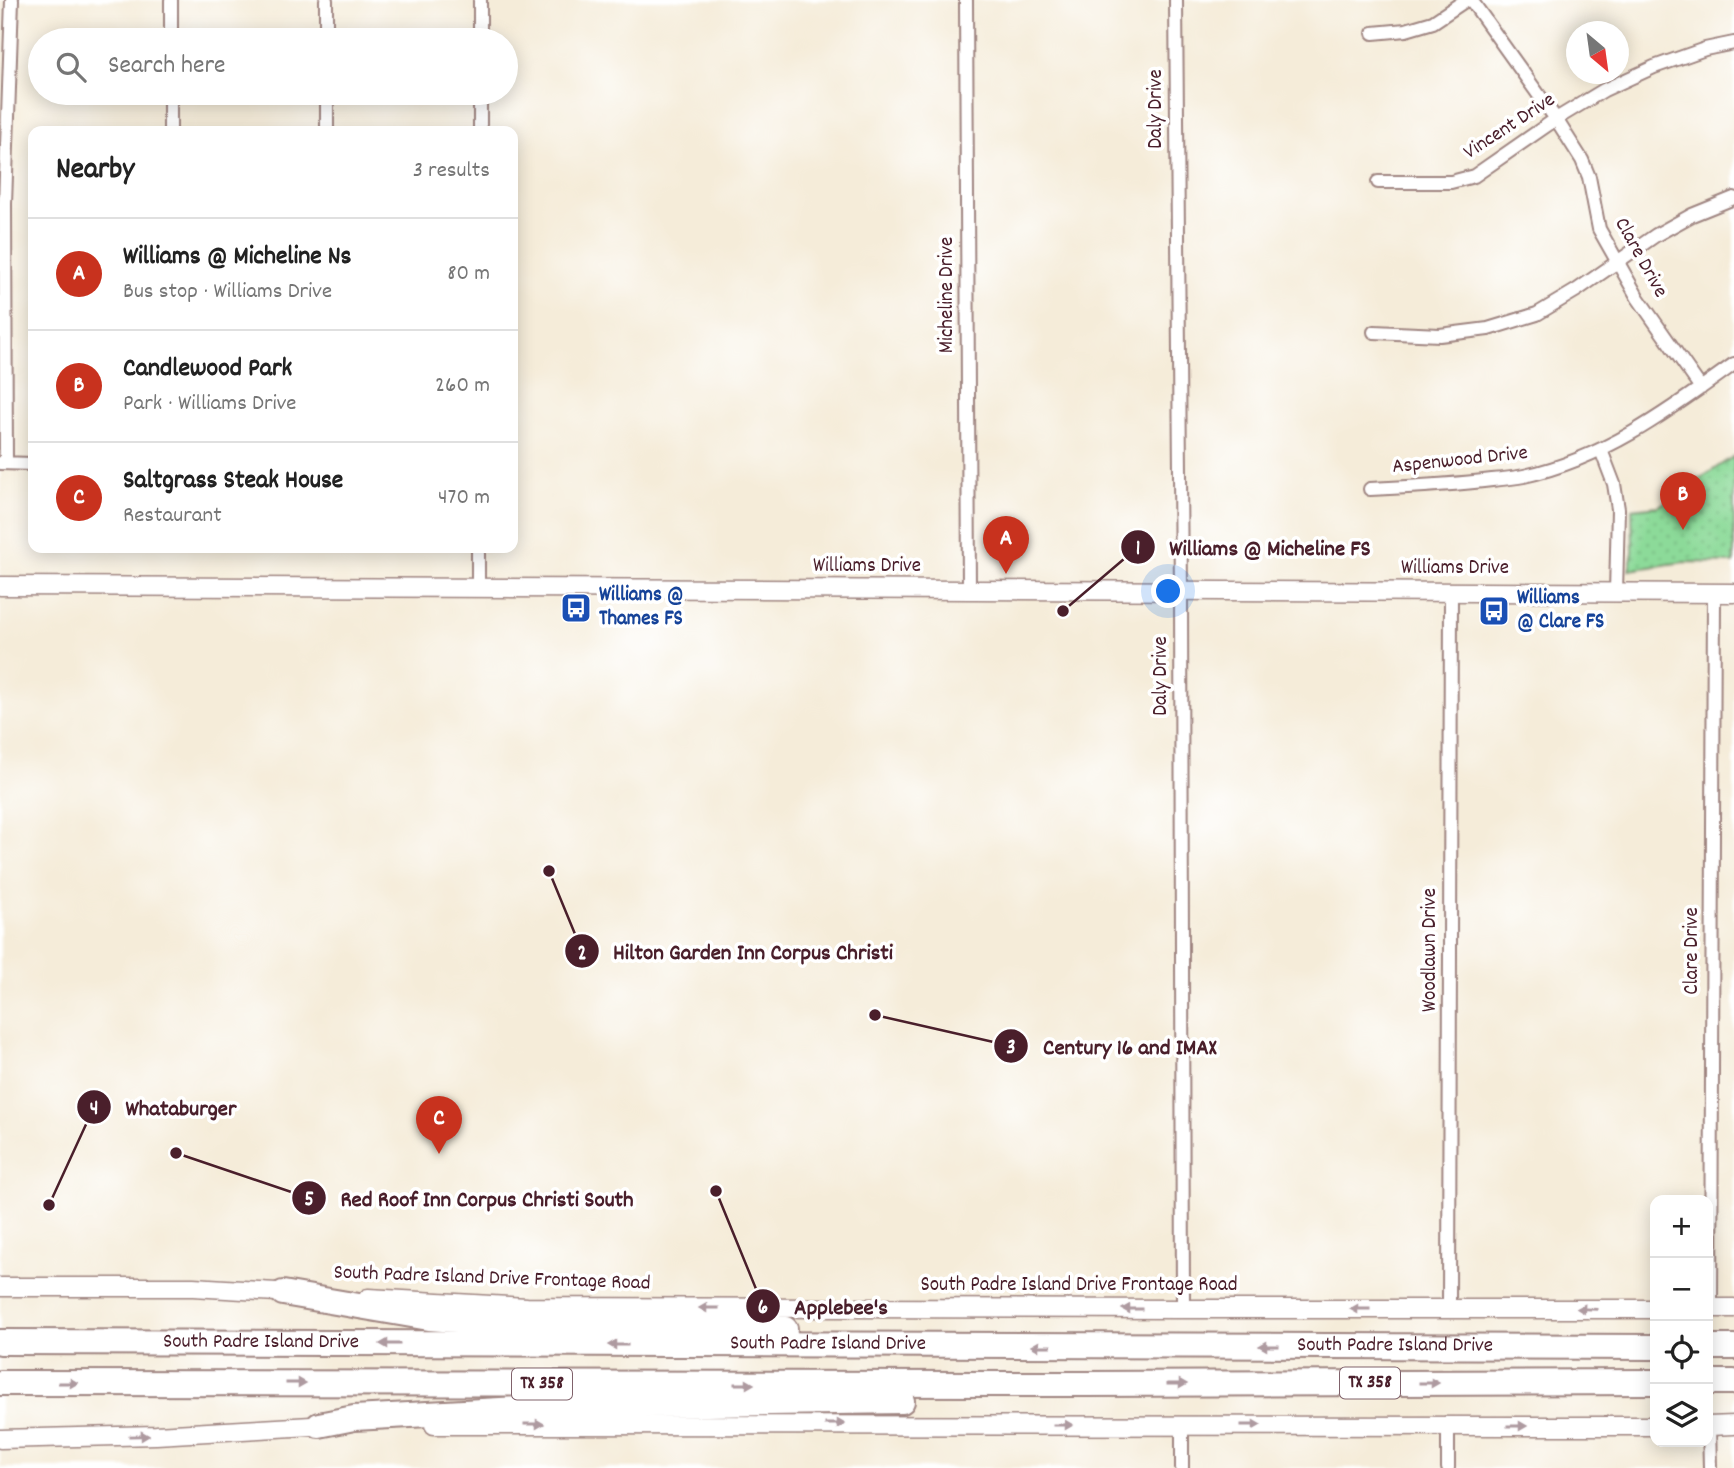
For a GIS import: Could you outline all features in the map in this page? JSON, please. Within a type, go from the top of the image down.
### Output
[{"type":"highway","points":[[283,1293],[429,1318],[500,1323],[659,1324],[803,1330],[949,1346]]},
{"type":"highway","name":"South Padre Island Drive","points":[[0,1342],[1650,1347]]},
{"type":"highway","points":[[1713,1347],[1734,1347]]},
{"type":"highway","name":"South Padre Island Drive","points":[[0,1383],[1650,1382]]},
{"type":"highway","points":[[1713,1382],[1734,1382]]},
{"type":"highway","points":[[319,1425],[354,1418],[576,1406],[958,1400],[1084,1384]]},
{"type":"main road","name":"Williams Drive","points":[[0,586],[1734,593]]},
{"type":"main road","name":"South Padre Island Drive Frontage Road","points":[[0,1287],[157,1287],[527,1307],[1650,1309]]},
{"type":"main road","points":[[0,1293],[38,1288]]},
{"type":"main road","points":[[1713,1308],[1734,1308]]},
{"type":"main road","points":[[0,1437],[21,1439],[156,1435],[319,1425],[1650,1426]]},
{"type":"main road","points":[[1713,1426],[1734,1426]]},
{"type":"street","points":[[12,0],[5,204],[3,463],[28,464]]},
{"type":"street","points":[[171,0],[171,28]]},
{"type":"street","points":[[326,0],[326,28]]},
{"type":"street","points":[[480,0],[480,28]]},
{"type":"street","name":"Micheline Drive","points":[[966,0],[969,590]]},
{"type":"street","name":"Daly Drive","points":[[1175,0],[1181,591],[1183,1309]]},
{"type":"street","points":[[1373,33],[1406,30],[1433,22],[1469,0]]},
{"type":"street","name":"Clare Drive","points":[[1469,0],[1556,119],[1582,160],[1589,177],[1599,229],[1638,298],[1701,388]]},
{"type":"street","name":"Vincent Drive","points":[[1378,182],[1451,182],[1474,176],[1556,119],[1604,90],[1654,67],[1705,49],[1734,43]]},
{"type":"street","points":[[170,105],[170,126]]},
{"type":"street","points":[[327,105],[327,126]]},
{"type":"street","points":[[480,105],[480,126]]},
{"type":"street","points":[[1374,332],[1440,335],[1488,329],[1537,314],[1577,290],[1656,235],[1692,215],[1734,198]]},
{"type":"street","name":"Aspenwood Drive","points":[[1370,489],[1523,477],[1562,465],[1601,450],[1651,422],[1734,364]]},
{"type":"street","points":[[1601,450],[1614,484],[1618,509],[1616,593]]},
{"type":"street","points":[[478,553],[478,588]]},
{"type":"street","name":"Woodlawn Drive","points":[[1449,1309],[1451,592]]},
{"type":"street","name":"Clare Drive","points":[[1709,1258],[1714,593]]},
{"type":"street","points":[[1182,1426],[1182,1468]]},
{"type":"street","points":[[1448,1426],[1448,1468]]},
{"type":"street","points":[[1710,1447],[1710,1468]]},
{"type":"green space","points":[[1734,456],[1734,563],[1684,562],[1629,570],[1633,552],[1632,509],[1659,506]]},
{"type":"place","name":"Candlewood Park","points":[[1683,530]]},
{"type":"place","name":"Williams @ Micheline Ns","points":[[1006,574]]},
{"type":"place","name":"Williams @ Thames FS","points":[[576,608]]},
{"type":"place","name":"Williams @ Micheline FS","points":[[1063,611]]},
{"type":"place","name":"Williams @ Clare FS","points":[[1494,611]]},
{"type":"place","name":"Hilton Garden Inn Corpus Christi","points":[[549,871]]},
{"type":"place","name":"Century 16 and IMAX","points":[[875,1015]]},
{"type":"place","name":"Red Roof Inn Corpus Christi South","points":[[176,1153]]},
{"type":"place","name":"Saltgrass Steak House","points":[[439,1154]]},
{"type":"place","name":"Applebee's","points":[[716,1191]]},
{"type":"place","name":"Whataburger","points":[[49,1205]]}]
